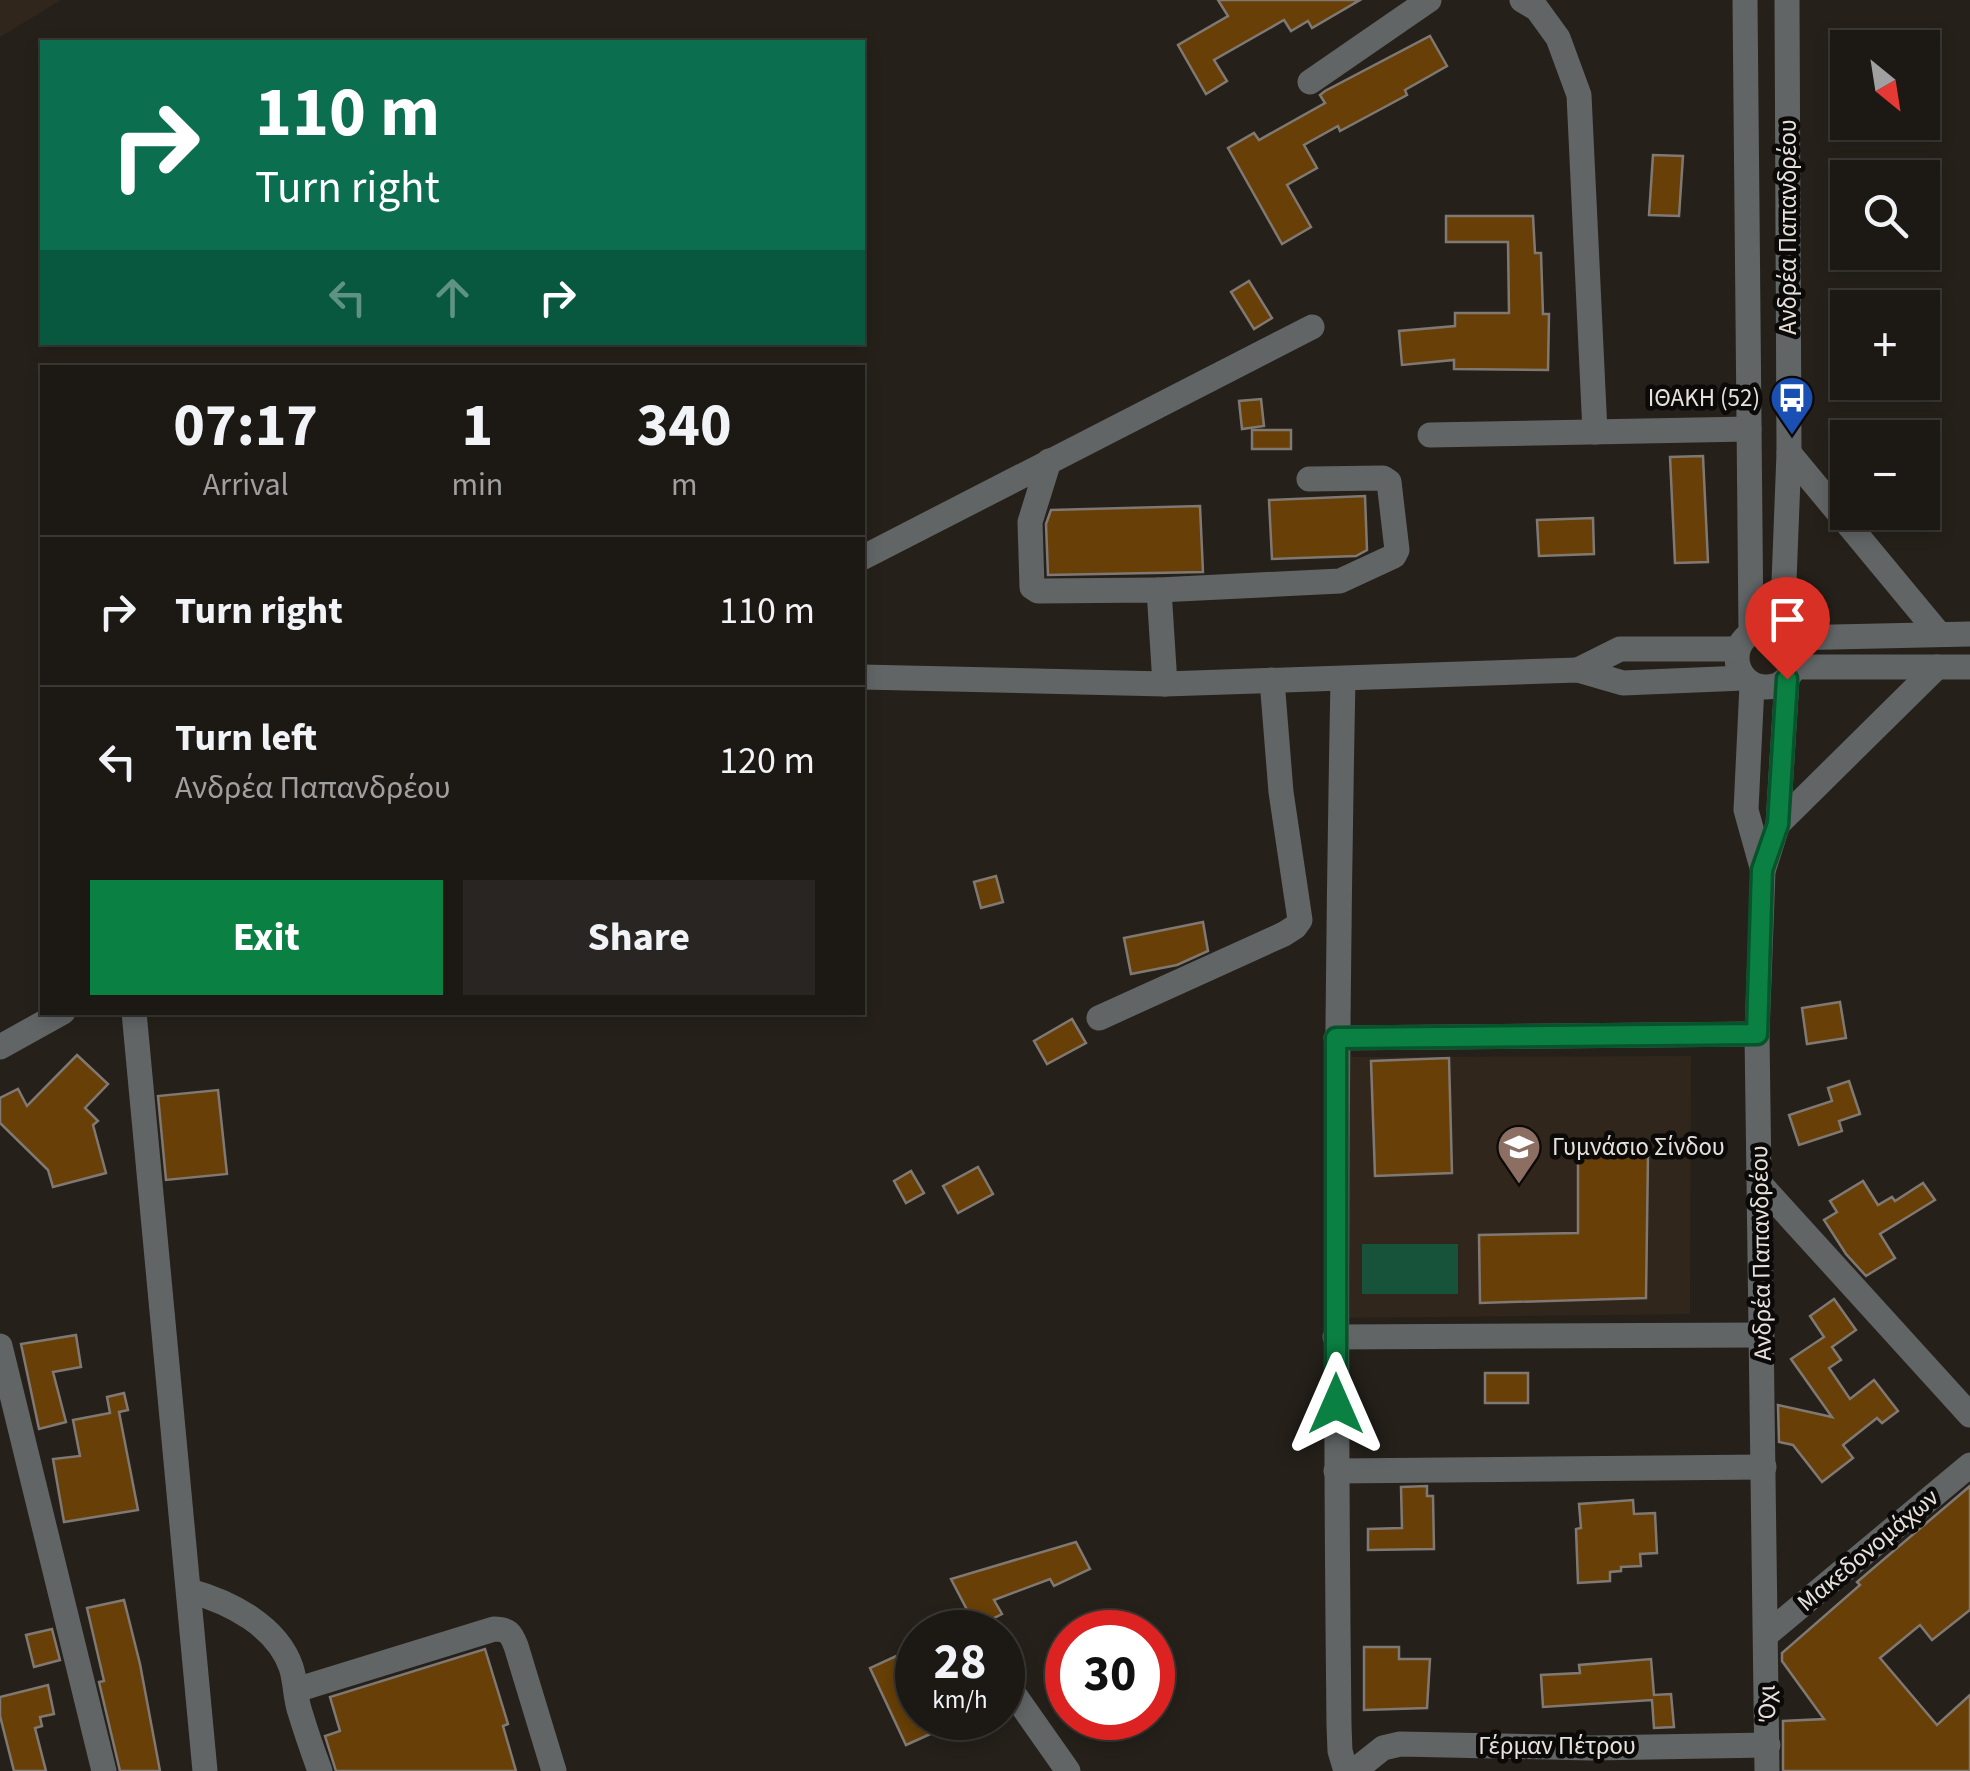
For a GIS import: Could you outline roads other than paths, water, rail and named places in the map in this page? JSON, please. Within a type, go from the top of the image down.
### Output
[{"type":"street","points":[[1310,82],[1429,0]]},
{"type":"street","points":[[1522,0],[1536,10],[1558,38],[1580,95],[1595,432]]},
{"type":"street","name":"Ανδρέα Παπανδρέου","points":[[1745,0],[1745,641]]},
{"type":"street","name":"Ανδρέα Παπανδρέου","points":[[1785,635],[1788,0]]},
{"type":"street","points":[[865,556],[1312,327]]},
{"type":"street","points":[[1430,435],[1748,430]]},
{"type":"street","points":[[1788,453],[1939,634]]},
{"type":"street","points":[[1049,461],[1030,522],[1032,587],[1038,591],[1159,590],[1340,581],[1394,556],[1396,534],[1389,482],[1384,478],[1308,480]]},
{"type":"street","points":[[1159,590],[1165,684]]},
{"type":"street","points":[[1748,682],[1736,660],[1745,641],[1761,629],[1785,635],[1970,634]]},
{"type":"street","points":[[1785,635],[1795,651],[1791,673]]},
{"type":"street","points":[[1578,670],[1620,649],[1745,641]]},
{"type":"street","points":[[1778,824],[1937,667]]},
{"type":"street","points":[[865,677],[1165,684],[1578,670],[1624,683],[1748,682],[1771,688],[1791,673],[1970,667]]},
{"type":"street","name":"Ανδρέα Παπανδρέου","points":[[1762,870],[1778,824],[1791,673]]},
{"type":"street","points":[[1344,679],[1336,1038],[1335,1338],[1339,1724],[1340,1752],[1350,1771]]},
{"type":"street","points":[[1099,1018],[1284,934],[1300,920],[1281,792],[1272,680]]},
{"type":"street","name":"Ανδρέα Παπανδρέου","points":[[1748,682],[1746,810],[1762,870],[1757,1034],[1766,1635]]},
{"type":"street","points":[[0,1047],[59,1015]]},
{"type":"street","points":[[134,1015],[205,1771]]},
{"type":"street","points":[[1336,1038],[1757,1034]]},
{"type":"street","points":[[1760,1184],[1970,1415]]},
{"type":"street","points":[[1335,1338],[1762,1335]]},
{"type":"street","points":[[0,1346],[104,1771]]},
{"type":"street","name":"Μακεδονομάχων","points":[[1766,1635],[1970,1464]]},
{"type":"street","points":[[1336,1471],[1764,1467]]},
{"type":"street","points":[[190,1591],[214,1598],[270,1632],[283,1648],[320,1771]]},
{"type":"street","points":[[296,1690],[504,1629],[516,1646],[554,1771]]},
{"type":"street","name":"Όχι","points":[[1766,1635],[1768,1758]]},
{"type":"street","points":[[1025,1710],[1068,1771]]},
{"type":"street","name":"Γέρμαν Πέτρου","points":[[1350,1771],[1383,1748],[1400,1744],[1592,1760],[1768,1758]]},
{"type":"place","name":"ΙΘΑΚΗ (52)","points":[[1792,436]]},
{"type":"place","name":"Γυμνάσιο Σίνδου","points":[[1519,1185]]}]
